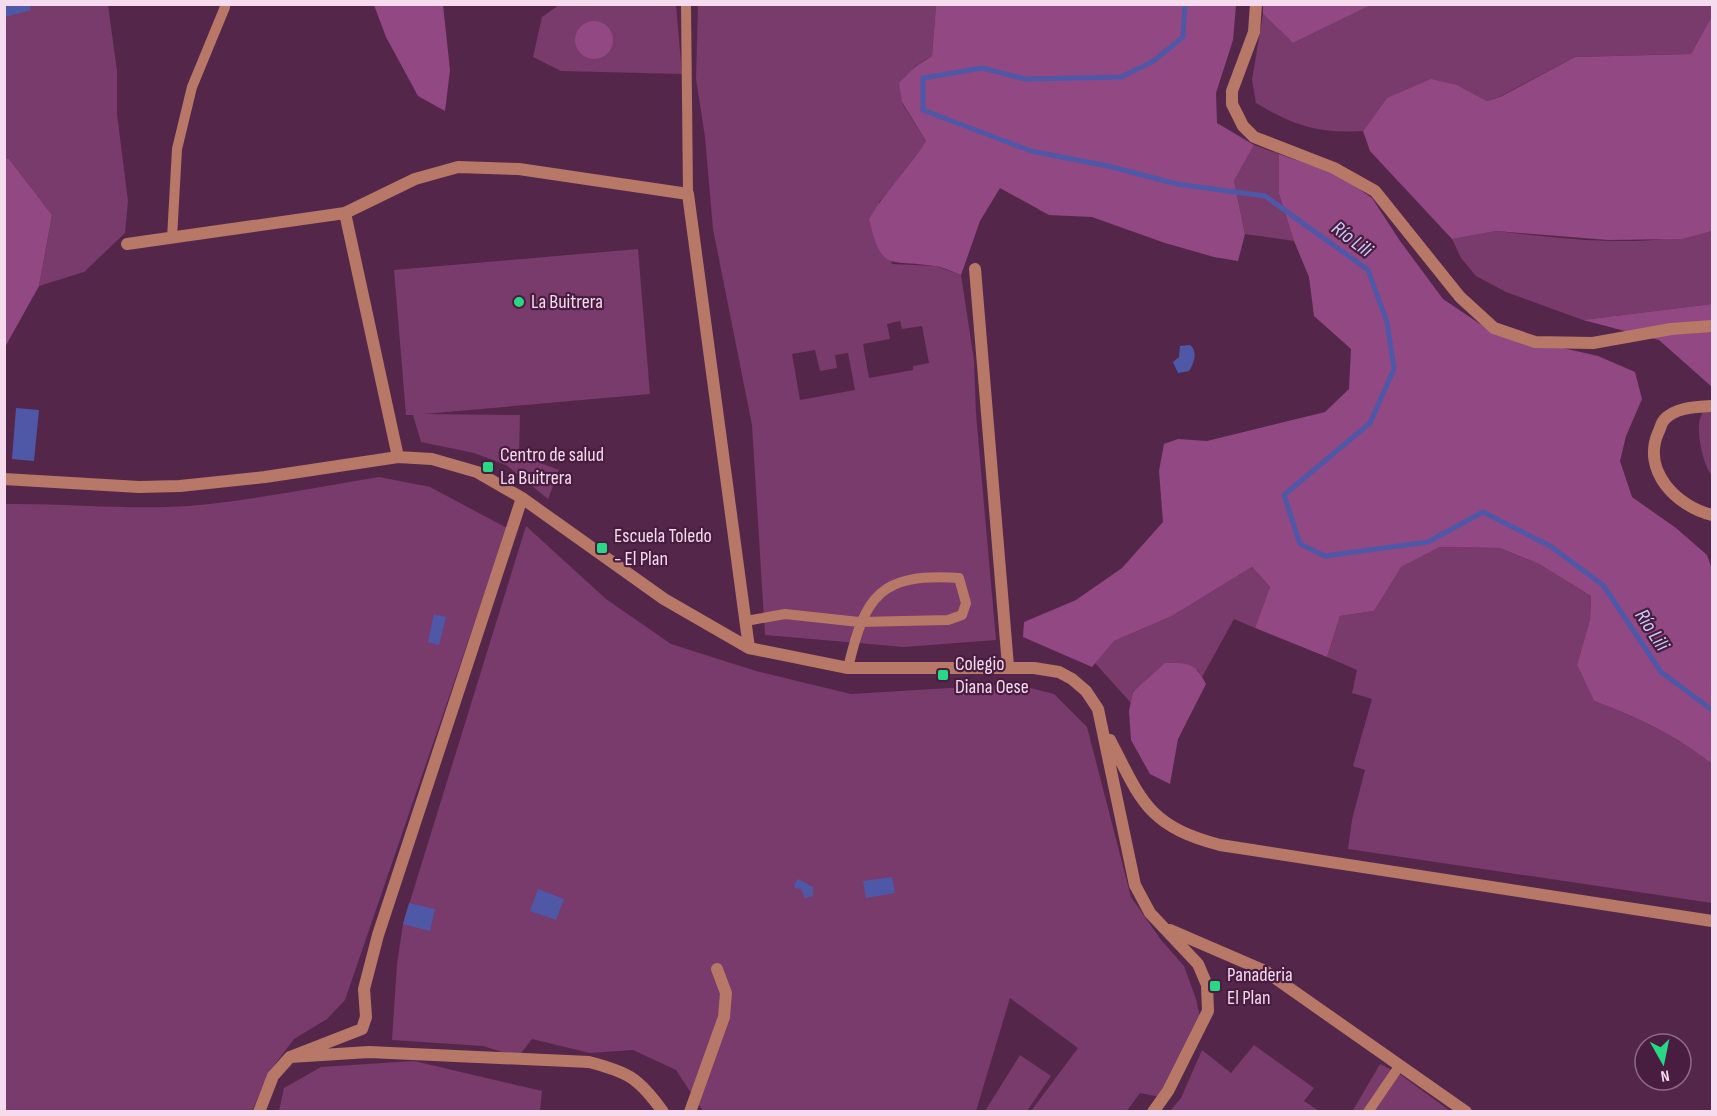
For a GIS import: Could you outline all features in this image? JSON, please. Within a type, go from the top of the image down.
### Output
[{"type":"street","points":[[1256,4],[1254,32],[1232,91],[1232,104],[1243,126],[1254,137],[1334,168],[1375,191],[1460,297],[1494,328],[1535,342],[1593,343],[1671,329],[1713,327]]},
{"type":"street","points":[[127,244],[345,213],[415,179],[458,167],[519,169],[688,194],[749,648]]},
{"type":"street","points":[[345,213],[399,457]]},
{"type":"street","points":[[975,269],[1008,666]]},
{"type":"street","points":[[1713,406],[1686,408],[1664,420],[1653,446],[1658,476],[1676,497],[1713,515]]},
{"type":"street","points":[[4,479],[139,487],[180,486],[399,457],[432,459],[477,472],[522,498],[664,599],[749,648],[848,668],[1008,666],[1059,672],[1072,679],[1086,691],[1098,709],[1135,885],[1150,913],[1198,964],[1207,985],[1208,1011],[1168,1091],[1153,1112]]},
{"type":"street","points":[[259,1112],[273,1076],[290,1057],[362,1029],[366,1017],[364,990],[378,935],[522,498]]},
{"type":"street","points":[[1104,730],[1139,795],[1160,821],[1187,836],[1220,845],[1713,921]]},
{"type":"street","points":[[1166,928],[1211,945],[1264,971],[1466,1112]]},
{"type":"street","points":[[690,1112],[724,1017],[726,993],[717,969]]},
{"type":"street","points":[[290,1057],[369,1052],[589,1062],[622,1071],[650,1093],[663,1112]]},
{"type":"lane","points":[[686,4],[688,194]]},
{"type":"lane","points":[[172,238],[177,149],[192,87],[225,7]]},
{"type":"lane","points":[[746,621],[785,614],[859,622],[948,620],[962,615],[966,603],[965,592],[959,578],[917,579],[891,584],[875,596],[859,622],[848,668]]},
{"type":"lane","points":[[1368,1112],[1400,1065]]},
{"type":"shaded area","points":[[1263,4],[1371,5],[1293,43],[1263,14]]},
{"type":"shaded area","points":[[4,5],[108,5],[117,71],[117,114],[128,201],[125,233],[84,272],[39,286],[52,215],[9,159],[5,158]]},
{"type":"shaded area","points":[[374,5],[443,5],[450,70],[445,111],[418,96],[386,37]]},
{"type":"shaded area","points":[[559,5],[676,5],[682,74],[561,71],[533,57],[542,17]]},
{"type":"shaded area","points":[[698,5],[936,5],[932,56],[914,67],[902,103],[926,141],[912,164],[879,202],[892,264],[936,266],[961,275],[974,360],[976,414],[996,640],[904,647],[765,635],[752,425],[713,229],[705,137],[696,79]],"holes":[[[900,321],[902,329],[922,326],[929,363],[913,366],[913,370],[869,378],[863,344],[890,339],[887,324]],[[815,350],[820,371],[837,368],[835,355],[848,353],[855,390],[800,400],[792,354]]]},
{"type":"shaded area","points":[[936,5],[1236,5],[1233,40],[1216,93],[1217,123],[1254,145],[1234,181],[1245,234],[1238,261],[1214,257],[1165,243],[1092,217],[1049,215],[1000,188],[980,221],[961,275],[938,267],[897,262],[883,256],[878,248],[869,219],[926,141],[902,102],[899,83],[915,67],[932,56]]},
{"type":"shaded area","points":[[1371,5],[1712,5],[1712,16],[1691,54],[1575,57],[1487,101],[1457,85],[1387,98],[1363,131],[1333,131],[1307,127],[1283,118],[1256,103],[1252,80],[1263,14],[1293,43]]},
{"type":"shaded area","points":[[1712,16],[1712,231],[1682,239],[1608,240],[1496,231],[1452,239],[1370,151],[1363,131],[1387,98],[1431,79],[1457,85],[1487,101],[1500,97],[1575,57],[1691,54]]},
{"type":"shaded area","points":[[594,21],[607,27],[613,40],[607,53],[594,59],[581,53],[575,40],[581,27]]},
{"type":"shaded area","points":[[1254,145],[1279,154],[1279,194],[1294,241],[1245,234],[1234,181]]},
{"type":"shaded area","points":[[1279,154],[1339,175],[1372,198],[1400,241],[1443,299],[1492,332],[1598,356],[1635,372],[1642,399],[1626,436],[1620,461],[1632,497],[1676,528],[1707,555],[1712,569],[1712,764],[1656,728],[1594,701],[1577,665],[1590,619],[1591,596],[1539,564],[1500,548],[1440,547],[1401,567],[1374,611],[1340,616],[1327,657],[1255,628],[1270,587],[1252,567],[1172,616],[1114,641],[1092,667],[1023,637],[1024,622],[1076,600],[1122,568],[1163,522],[1159,471],[1164,444],[1178,439],[1207,441],[1325,412],[1349,389],[1351,349],[1314,316],[1309,277],[1294,241],[1279,194]]},
{"type":"shaded area","points":[[5,158],[9,159],[52,215],[39,286],[5,347]]},
{"type":"shaded area","points":[[1496,231],[1604,241],[1632,241],[1659,240],[1712,231],[1712,304],[1583,320],[1506,292],[1476,276],[1461,258],[1452,239]]},
{"type":"shaded area","name":"La Buitrera","points":[[638,249],[650,394],[424,414],[520,415],[519,455],[559,470],[548,499],[506,465],[474,453],[421,442],[413,415],[406,415],[394,270]]},
{"type":"shaded area","points":[[1712,304],[1712,387],[1659,340],[1583,320]]},
{"type":"shaded area","points":[[1712,401],[1712,475],[1703,456],[1699,437],[1699,421]]},
{"type":"shaded area","points":[[379,477],[430,487],[507,528],[345,1000],[327,1019],[294,1039],[269,1072],[252,1111],[5,1111],[4,504],[188,506],[260,497]]},
{"type":"shaded area","points":[[526,526],[606,599],[671,644],[756,671],[851,694],[1015,684],[1054,694],[1087,727],[1131,897],[1161,940],[1184,966],[1196,999],[1200,1017],[1160,1097],[1140,1093],[1126,1112],[1031,1111],[1078,1048],[1010,998],[976,1111],[703,1111],[676,1070],[633,1050],[590,1053],[532,1039],[518,1057],[483,1046],[392,1040],[397,964],[403,924]]},
{"type":"shaded area","points":[[1440,547],[1500,548],[1539,564],[1591,596],[1590,619],[1577,665],[1594,701],[1656,728],[1712,764],[1712,903],[1348,849],[1352,820],[1365,770],[1353,766],[1372,699],[1352,693],[1357,670],[1327,657],[1340,616],[1374,611],[1400,567]]},
{"type":"shaded area","points":[[1252,567],[1270,587],[1255,628],[1234,619],[1202,677],[1198,670],[1133,691],[1131,703],[1095,663],[1114,641],[1172,616]]},
{"type":"shaded area","points":[[1165,663],[1190,665],[1198,671],[1206,684],[1178,739],[1170,784],[1150,774],[1131,740],[1129,711],[1133,692]]},
{"type":"shaded area","points":[[1254,1045],[1314,1088],[1304,1101],[1319,1111],[1170,1111],[1181,1098],[1202,1050],[1231,1073]]},
{"type":"shaded area","points":[[1020,1055],[1051,1076],[1027,1111],[985,1111]]},
{"type":"shaded area","points":[[414,1061],[542,1091],[540,1111],[279,1111],[284,1088],[321,1067]]},
{"type":"shaded area","points":[[1380,1064],[1401,1075],[1450,1111],[1352,1112]]},
{"type":"water","points":[[4,5],[30,5],[31,10],[5,17]]},
{"type":"water","points":[[1190,345],[1195,354],[1192,365],[1189,371],[1178,373],[1173,362],[1179,357],[1180,346]]},
{"type":"water","points":[[16,408],[39,410],[34,461],[12,459]]},
{"type":"water","points":[[434,614],[446,617],[439,645],[428,642]]},
{"type":"water","points":[[892,877],[895,893],[866,898],[863,881]]},
{"type":"water","points":[[798,879],[813,887],[813,896],[805,898],[801,889],[795,888],[794,885]]},
{"type":"water","points":[[538,889],[564,899],[556,920],[530,911]]},
{"type":"water","points":[[409,903],[435,909],[430,931],[403,924]]},
{"type":"waterway","name":"Río Lili","points":[[1185,4],[1183,37],[1152,62],[1121,77],[1025,79],[982,68],[923,78],[923,110],[1031,151],[1108,166],[1177,184],[1265,196],[1368,270],[1387,322],[1394,369],[1370,423],[1284,495],[1300,544],[1325,556],[1428,542],[1483,512],[1550,546],[1603,585],[1661,672],[1712,710]]},
{"type":"place","name":"La Buitrera","points":[[519,302]]},
{"type":"place","name":"Centro de salud La Buitrera","points":[[488,467]]},
{"type":"place","name":"Escuela Toledo - El Plan","points":[[602,548]]},
{"type":"place","name":"Colegio Diana Oese","points":[[943,675]]},
{"type":"place","name":"Panaderia El Plan","points":[[1215,986]]}]
